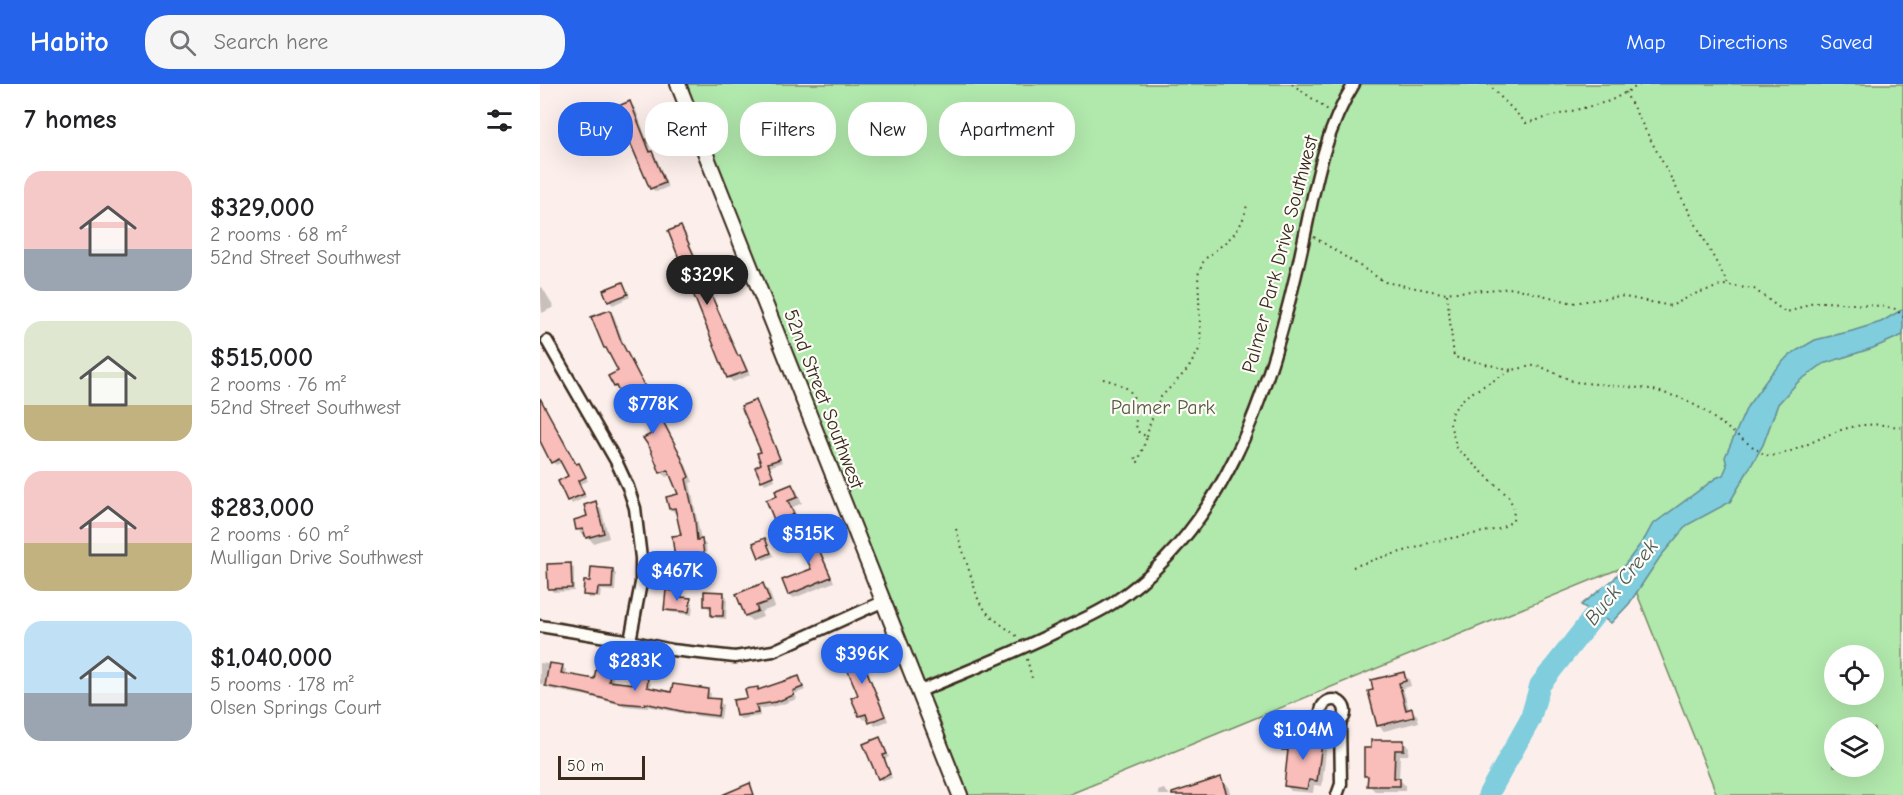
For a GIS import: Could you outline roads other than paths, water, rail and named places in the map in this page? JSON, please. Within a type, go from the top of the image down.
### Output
[{"type":"street","name":"52nd Street Southwest","points":[[678,84],[960,795]]},
{"type":"street","name":"Palmer Park Drive Southwest","points":[[918,692],[1023,647],[1112,604],[1145,579],[1166,559],[1203,516],[1240,448],[1274,360],[1326,145],[1344,99],[1354,84]]},
{"type":"street","points":[[547,341],[616,461],[635,508],[641,583],[630,641]]},
{"type":"street","points":[[540,626],[672,650],[735,657],[773,651],[882,602]]},
{"type":"street","points":[[1337,795],[1341,784],[1340,721]]},
{"type":"water","points":[[1903,309],[1903,335],[1873,348],[1823,364],[1798,382],[1778,404],[1763,445],[1730,502],[1687,525],[1660,557],[1629,604],[1611,623],[1581,605],[1614,579],[1652,525],[1723,475],[1727,466],[1725,457],[1747,407],[1771,374],[1789,355],[1815,340],[1881,322]]},
{"type":"waterway","name":"Buck Creek","points":[[1488,795],[1530,720],[1540,685],[1612,593]]},
{"type":"park label","name":"Palmer Park","points":[[1163,407]]}]
